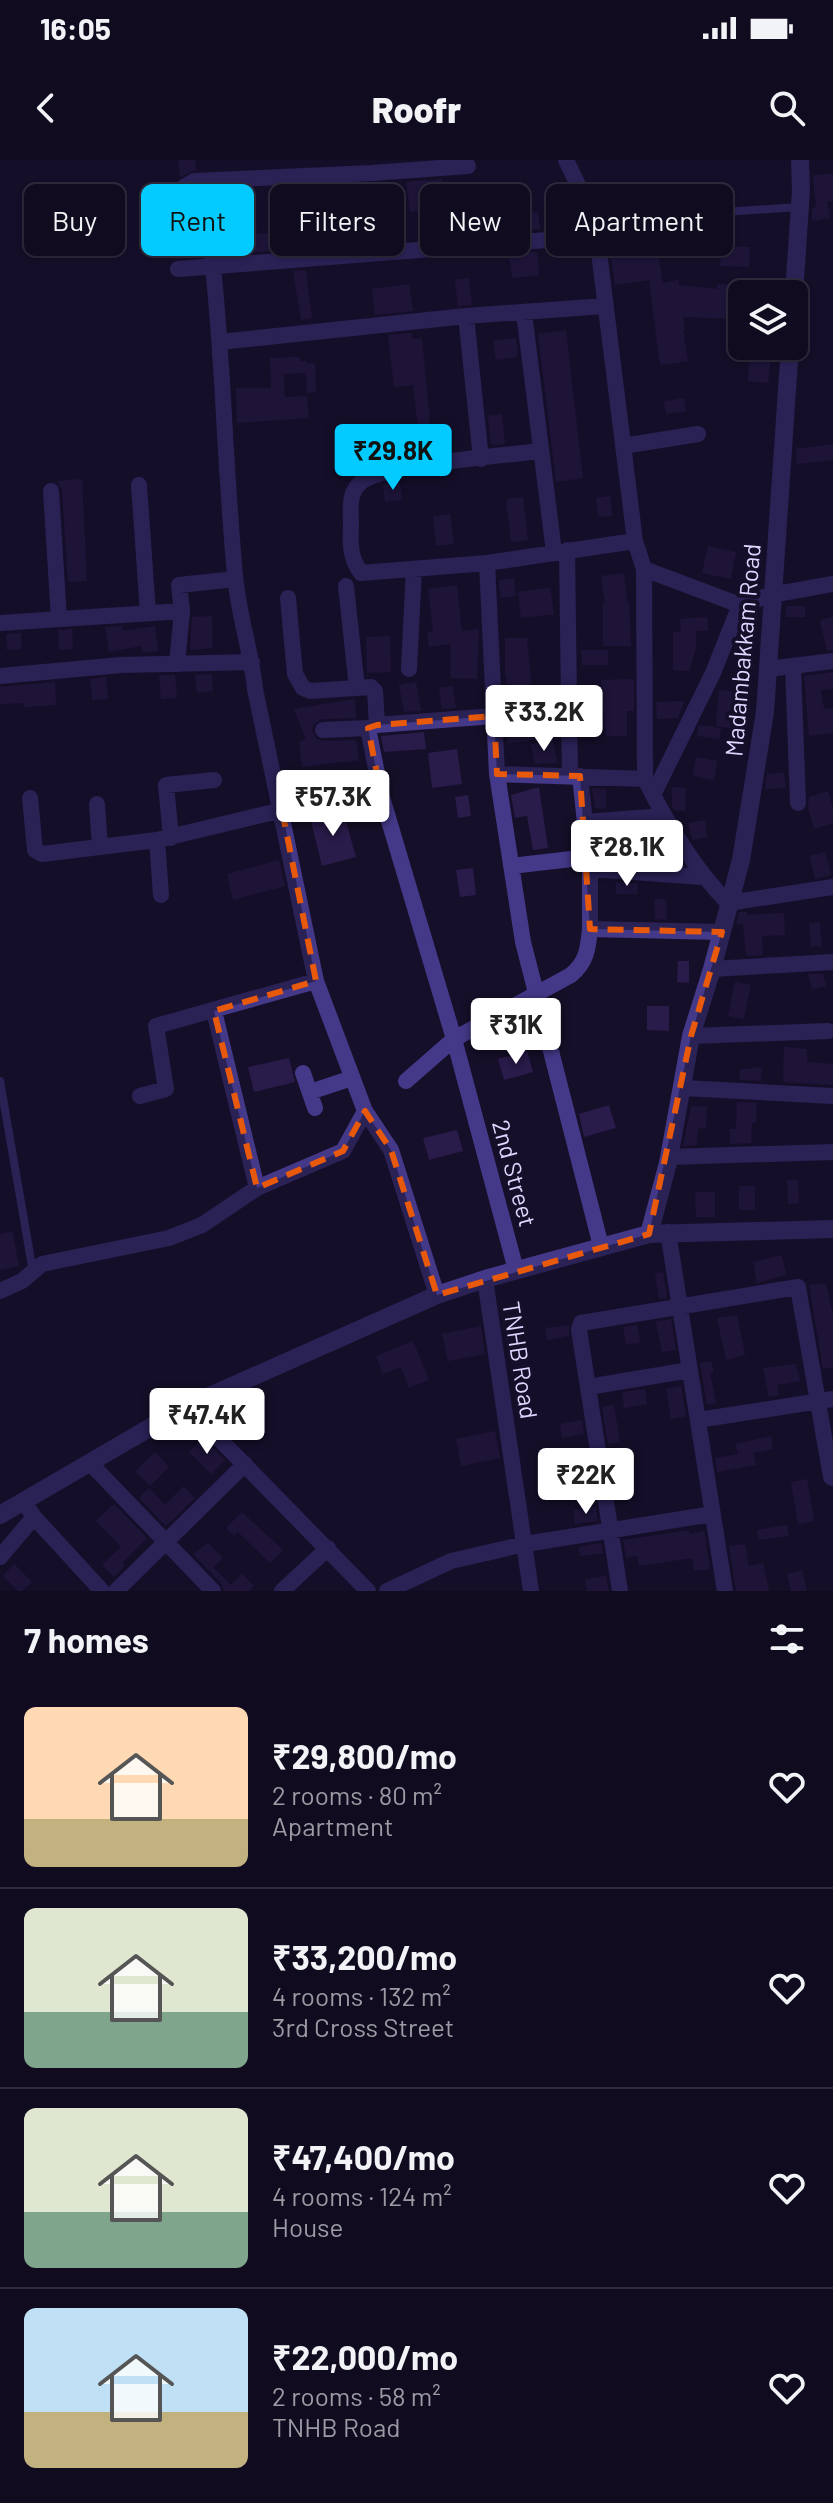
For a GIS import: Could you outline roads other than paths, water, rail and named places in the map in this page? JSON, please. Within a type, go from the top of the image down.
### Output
[{"type":"street","points":[[566,160],[578,184]]},
{"type":"street","points":[[795,280],[800,160]]},
{"type":"street","points":[[437,1295],[391,1150],[365,1111],[316,981],[235,579],[220,342],[208,223],[199,220],[181,203],[184,187],[194,181],[371,166],[468,166]]},
{"type":"street","points":[[178,269],[546,240]]},
{"type":"street","points":[[599,256],[635,541],[644,569],[645,779],[664,816],[703,877],[728,903],[833,887]]},
{"type":"street","points":[[220,342],[466,316],[605,306]]},
{"type":"street","points":[[406,1081],[454,1039],[581,967],[587,951],[590,863],[575,776],[561,551],[541,451],[524,313]]},
{"type":"street","points":[[466,316],[481,459]]},
{"type":"street","name":"Madambakkam Road","points":[[658,1233],[691,1036],[741,860],[765,712],[789,360]]},
{"type":"street","points":[[623,446],[698,434]]},
{"type":"street","points":[[541,451],[369,476],[358,484],[351,498],[350,550],[354,563],[361,573],[414,569],[487,563],[635,541]]},
{"type":"street","points":[[139,485],[148,613]]},
{"type":"street","points":[[51,491],[59,619]]},
{"type":"street","points":[[487,563],[497,774],[523,942],[601,1246]]},
{"type":"street","points":[[409,669],[414,569]]},
{"type":"street","points":[[644,569],[740,605],[771,595],[833,584]]},
{"type":"street","points":[[177,664],[182,611],[179,585],[235,579]]},
{"type":"street","points":[[288,598],[295,674],[299,682],[310,691],[357,688],[346,586]]},
{"type":"street","points":[[653,795],[713,673],[740,605]]},
{"type":"street","points":[[0,623],[182,611]]},
{"type":"street","points":[[768,669],[833,661]]},
{"type":"street","points":[[0,676],[121,665],[252,662]]},
{"type":"street","points":[[793,666],[798,803]]},
{"type":"street","name":"2nd Street","points":[[357,688],[374,688],[373,726],[381,794],[454,1039],[516,1270]]},
{"type":"street","points":[[323,730],[494,716]]},
{"type":"street","points":[[497,774],[645,779]]},
{"type":"street","points":[[161,895],[166,785],[214,780]]},
{"type":"street","points":[[30,798],[35,850],[42,854],[164,839],[282,810],[381,794]]},
{"type":"street","points":[[97,804],[100,847]]},
{"type":"street","points":[[585,822],[664,816]]},
{"type":"street","points":[[511,866],[590,863],[703,877]]},
{"type":"street","points":[[590,929],[722,932]]},
{"type":"street","points":[[712,969],[833,962]]},
{"type":"street","points":[[140,1096],[166,1089],[156,1026],[316,981]]},
{"type":"street","points":[[214,1011],[257,1188]]},
{"type":"street","points":[[691,1036],[828,1031]]},
{"type":"street","points":[[303,1073],[312,1100],[352,1078]]},
{"type":"street","points":[[682,1088],[833,1096]]},
{"type":"street","points":[[0,1291],[22,1281],[42,1264],[169,1238],[202,1225],[257,1188],[343,1151],[365,1111]]},
{"type":"street","points":[[669,1157],[833,1152]]},
{"type":"street","points":[[0,1557],[28,1509],[90,1463],[187,1406],[437,1295],[601,1246],[658,1233],[833,1229]]},
{"type":"street","points":[[658,1233],[680,1306],[725,1591]]},
{"type":"street","name":"TNHB Road","points":[[485,1279],[531,1591]]},
{"type":"street","points":[[620,1591],[579,1330],[581,1323],[798,1287],[825,1400],[833,1478]]},
{"type":"street","points":[[588,1387],[690,1370]]},
{"type":"street","points":[[698,1420],[825,1400]]},
{"type":"street","points":[[187,1406],[368,1591]]},
{"type":"street","points":[[90,1463],[213,1591]]},
{"type":"street","points":[[116,1591],[245,1464]]},
{"type":"street","points":[[0,1515],[28,1509]]},
{"type":"street","points":[[28,1509],[102,1591]]},
{"type":"street","points":[[387,1591],[451,1561],[525,1544],[713,1514]]},
{"type":"street","points":[[282,1591],[328,1548]]},
{"type":"lane","points":[[733,211],[800,207]]},
{"type":"lane","points":[[0,1081],[33,1272]]}]
